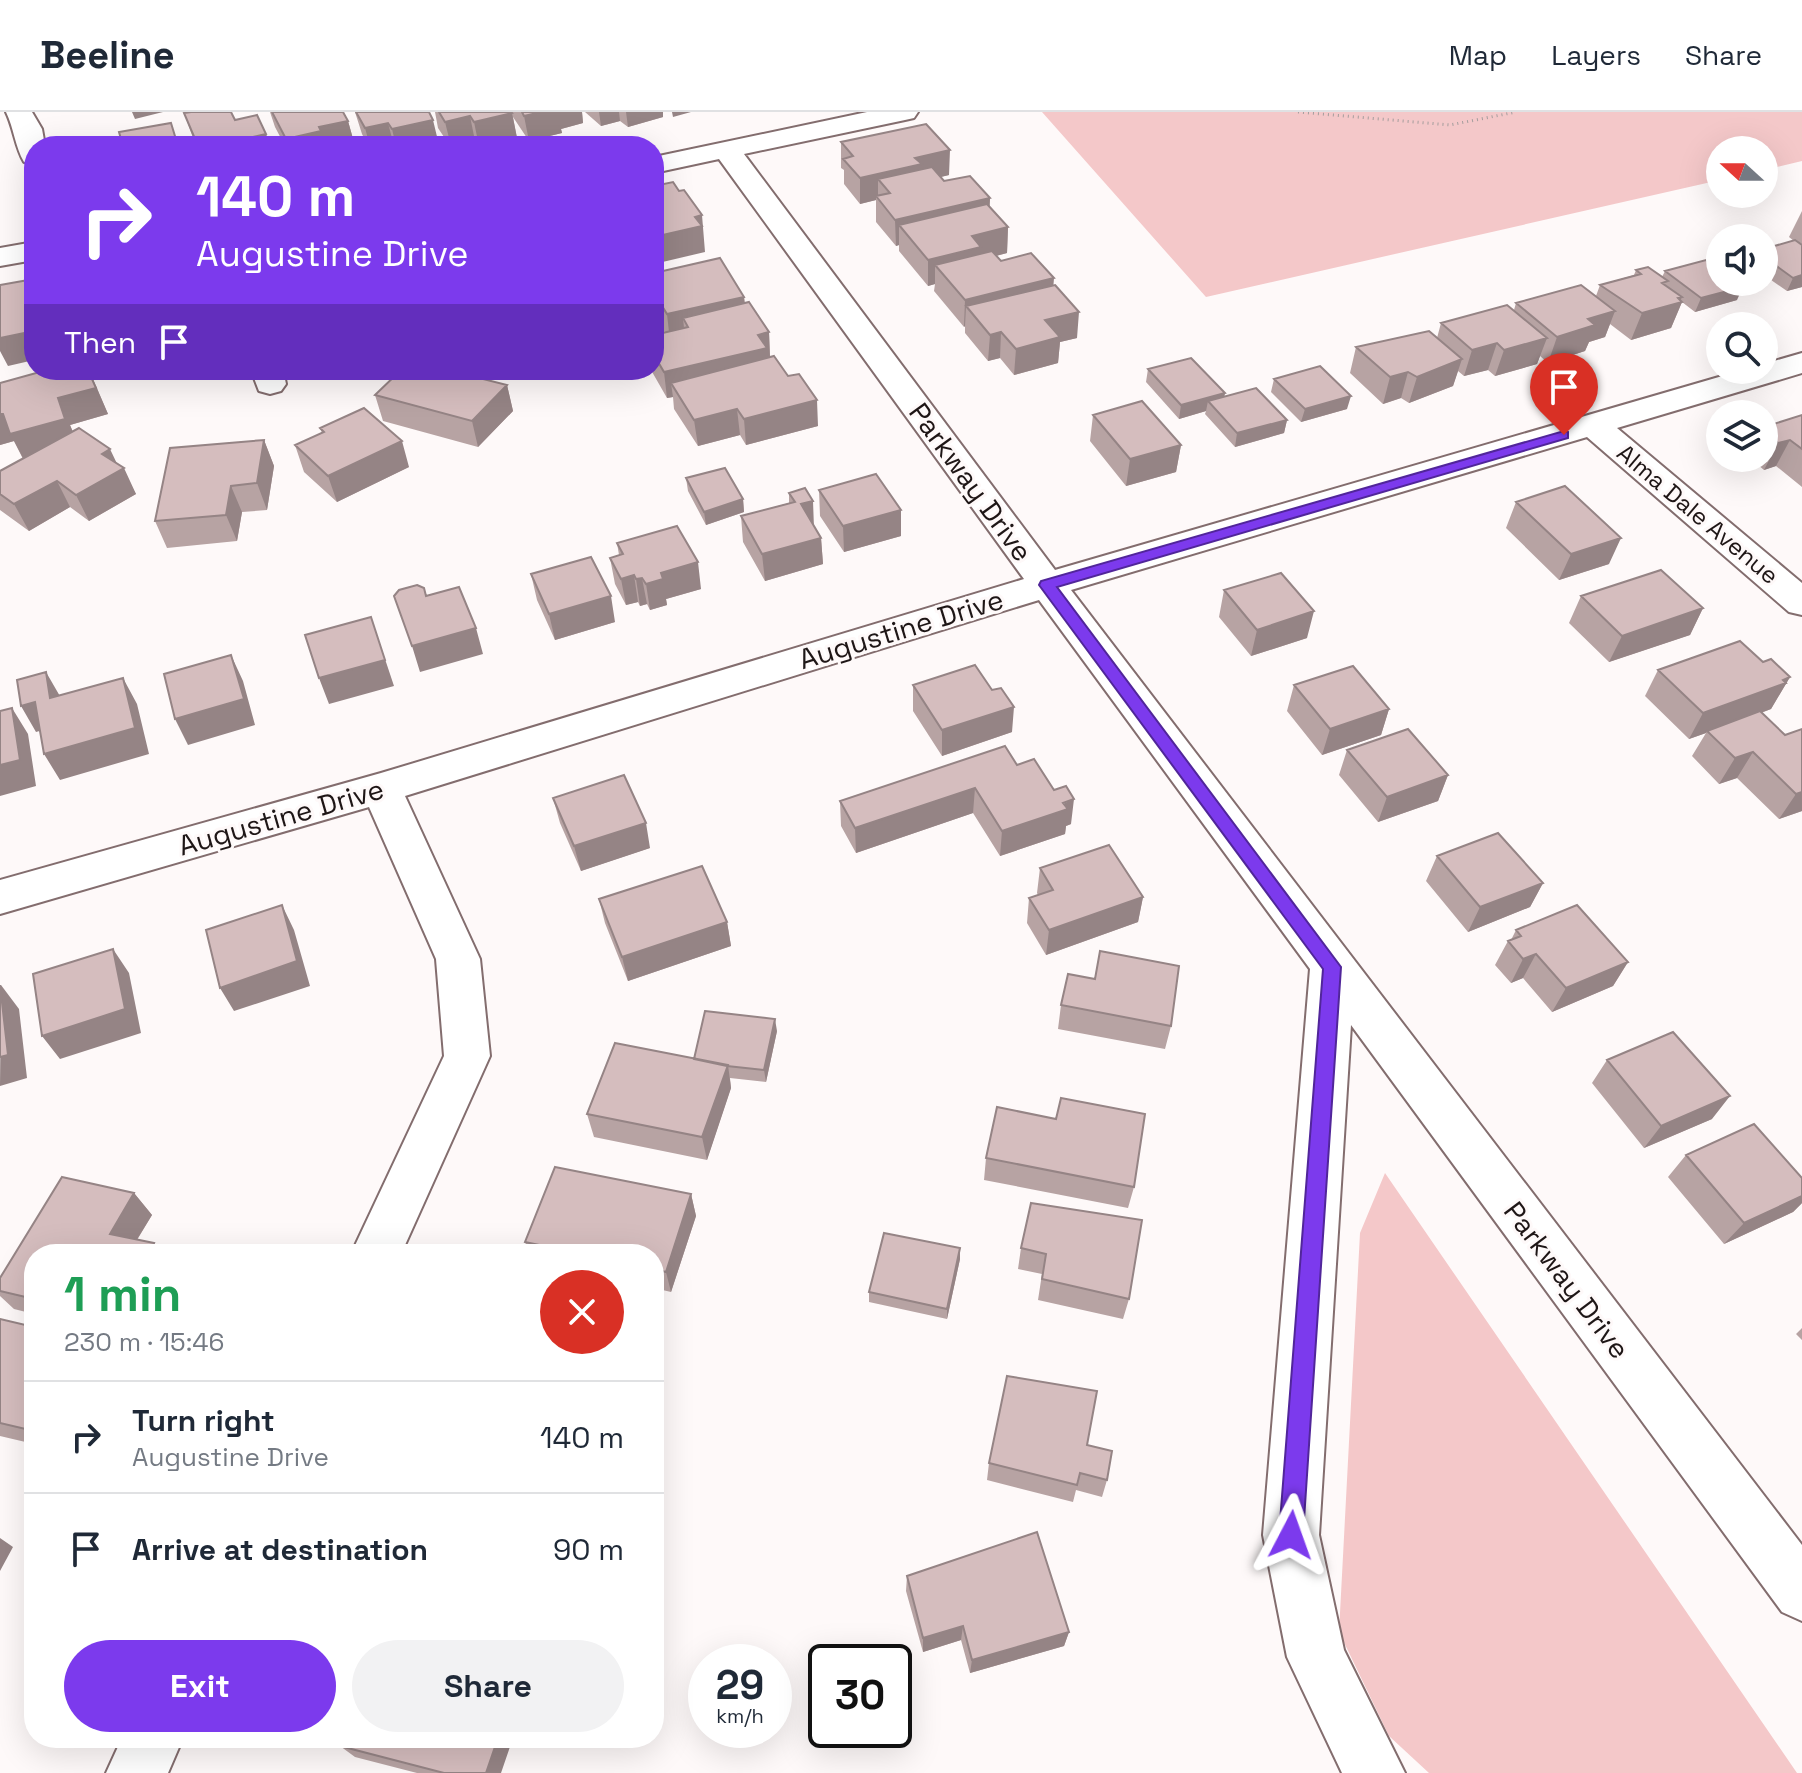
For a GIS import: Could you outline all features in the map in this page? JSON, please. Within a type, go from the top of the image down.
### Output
[{"type":"street","points":[[19,112],[30,136]]},
{"type":"street","points":[[664,163],[905,112]]},
{"type":"street","name":"Parkway Drive","points":[[727,151],[1047,585],[1802,1592]]},
{"type":"street","points":[[0,257],[24,253]]},
{"type":"street","name":"Augustine Drive","points":[[0,897],[381,788],[1047,585],[1802,363]]},
{"type":"street","name":"Alma Dale Avenue","points":[[1594,426],[1802,603]]},
{"type":"street","points":[[381,788],[458,959],[467,1056],[381,1244]]},
{"type":"street","points":[[1332,967],[1291,1535],[1316,1657],[1374,1773]]},
{"type":"street","points":[[137,1773],[148,1748]]},
{"type":"path","points":[[1298,112],[1450,125],[1516,112]]},
{"type":"shaded area","points":[[1042,112],[1802,112],[1802,161],[1778,167],[1778,136],[1706,136],[1706,183],[1206,297]]},
{"type":"shaded area","points":[[1385,1173],[1797,1773],[1429,1773],[1389,1736],[1339,1632],[1360,1233]]},
{"type":"building","points":[[231,112],[235,120],[257,115],[266,134],[194,136],[184,113]]},
{"type":"building","points":[[272,112],[343,112],[348,121],[319,127],[321,131],[284,136]]},
{"type":"building","points":[[356,112],[429,112],[433,120],[392,129],[388,123],[365,128]]},
{"type":"building","points":[[439,112],[512,113],[474,122],[470,116],[445,122]]},
{"type":"building","points":[[171,123],[175,136],[120,136],[119,132]]},
{"type":"building","points":[[926,124],[950,150],[915,158],[922,164],[860,178],[843,159],[853,156],[841,142]]},
{"type":"building","points":[[932,167],[944,181],[970,176],[990,198],[895,220],[876,196],[890,193],[878,179]]},
{"type":"building","points":[[673,182],[679,191],[684,190],[702,215],[695,217],[702,226],[664,235],[664,184]]},
{"type":"building","points":[[987,204],[1008,227],[972,236],[981,247],[928,260],[899,225]]},
{"type":"building","points":[[1795,240],[1802,245],[1802,275],[1793,278],[1778,267],[1778,245]]},
{"type":"building","points":[[992,251],[1001,261],[1031,253],[1054,278],[965,300],[935,265]]},
{"type":"building","points":[[720,258],[744,297],[667,314],[664,309],[664,271]]},
{"type":"building","points":[[1706,260],[1706,296],[1709,296],[1701,298],[1665,271]]},
{"type":"building","points":[[1648,267],[1668,281],[1662,283],[1682,297],[1678,298],[1682,302],[1642,313],[1600,285],[1641,274],[1636,270]]},
{"type":"building","points":[[24,281],[24,333],[0,338],[0,285]]},
{"type":"building","points":[[1055,285],[1079,312],[1045,320],[1060,337],[1016,349],[1001,332],[990,335],[966,306]]},
{"type":"building","points":[[1581,285],[1615,311],[1588,319],[1595,325],[1557,337],[1516,303]]},
{"type":"building","points":[[749,302],[769,332],[758,335],[767,348],[664,372],[664,333],[688,327],[683,318]]},
{"type":"building","points":[[1507,305],[1547,338],[1504,350],[1497,343],[1472,350],[1441,323]]},
{"type":"building","points":[[1429,331],[1462,359],[1417,377],[1408,372],[1390,377],[1356,347]]},
{"type":"building","points":[[774,356],[788,376],[799,374],[817,400],[744,419],[737,409],[694,420],[671,383]]},
{"type":"building","points":[[1191,358],[1225,393],[1181,405],[1148,369]]},
{"type":"building","points":[[1320,366],[1351,396],[1305,409],[1274,379]]},
{"type":"building","points":[[24,376],[24,380],[92,380],[96,388],[58,398],[65,419],[10,434],[3,414],[0,414],[0,383]]},
{"type":"building","points":[[391,380],[487,380],[507,385],[472,421],[375,395]]},
{"type":"building","points":[[1256,388],[1287,420],[1237,433],[1208,401]]},
{"type":"building","points":[[1142,401],[1181,445],[1130,459],[1093,415]]},
{"type":"building","points":[[364,408],[402,441],[328,476],[295,445],[324,432],[320,428]]},
{"type":"building","points":[[1802,415],[1802,449],[1790,440],[1778,443],[1778,423]]},
{"type":"building","points":[[79,428],[110,449],[102,454],[124,468],[76,495],[57,481],[14,504],[0,494],[0,471]]},
{"type":"building","points":[[264,440],[257,483],[231,486],[226,515],[155,521],[170,448]]},
{"type":"building","points":[[725,468],[743,499],[704,512],[686,478]]},
{"type":"building","points":[[876,474],[901,510],[843,526],[819,490]]},
{"type":"building","points":[[1565,486],[1621,538],[1571,554],[1516,502]]},
{"type":"building","points":[[805,488],[813,501],[801,504],[821,538],[762,554],[741,516],[795,502],[789,493]]},
{"type":"building","points":[[677,526],[698,562],[661,573],[663,579],[646,584],[634,575],[621,579],[610,558],[623,554],[617,543]]},
{"type":"building","points":[[591,557],[611,596],[549,614],[531,574]]},
{"type":"building","points":[[1661,570],[1703,608],[1622,636],[1581,596]]},
{"type":"building","points":[[1281,573],[1314,611],[1257,630],[1224,590]]},
{"type":"building","points":[[417,585],[424,588],[426,596],[459,587],[476,628],[412,646],[394,596],[399,590]]},
{"type":"building","points":[[371,617],[385,660],[319,678],[305,635]]},
{"type":"building","points":[[1740,641],[1763,662],[1771,659],[1790,677],[1783,680],[1786,683],[1703,713],[1658,670]]},
{"type":"building","points":[[231,655],[244,699],[175,719],[164,674]]},
{"type":"building","points":[[975,665],[992,690],[1001,688],[1014,707],[942,730],[913,685]]},
{"type":"building","points":[[1353,666],[1389,709],[1330,729],[1294,685]]},
{"type":"building","points":[[46,672],[50,698],[123,678],[135,728],[44,754],[35,702],[21,706],[17,680]]},
{"type":"building","points":[[12,708],[20,760],[0,765],[0,711]]},
{"type":"building","points":[[1760,711],[1785,735],[1802,729],[1802,792],[1796,794],[1753,752],[1735,758],[1707,731]]},
{"type":"building","points":[[1408,729],[1448,775],[1387,797],[1347,750]]},
{"type":"building","points":[[1005,746],[1017,765],[1034,759],[1054,790],[1066,786],[1074,799],[1063,803],[1068,809],[1002,831],[975,788],[855,828],[840,801]]},
{"type":"building","points":[[624,775],[646,823],[574,846],[553,798]]},
{"type":"building","points":[[1498,833],[1543,883],[1480,907],[1437,856]]},
{"type":"building","points":[[1109,845],[1143,897],[1049,930],[1029,898],[1053,890],[1040,868]]},
{"type":"building","points":[[702,866],[727,922],[622,957],[599,899]]},
{"type":"building","points":[[282,905],[297,961],[220,988],[206,930]]},
{"type":"building","points":[[1577,905],[1628,962],[1566,988],[1536,954],[1523,959],[1508,941],[1521,936],[1516,930]]},
{"type":"building","points":[[113,949],[125,1009],[42,1036],[33,974]]},
{"type":"building","points":[[1100,951],[1179,966],[1171,1026],[1061,1005],[1068,974],[1095,979]]},
{"type":"building","points":[[0,985],[8,1055],[0,1057]]},
{"type":"building","points":[[705,1011],[775,1019],[764,1070],[694,1059]]},
{"type":"building","points":[[1673,1032],[1730,1096],[1661,1126],[1607,1060]]},
{"type":"building","points":[[615,1043],[728,1065],[702,1137],[587,1114]]},
{"type":"building","points":[[1061,1098],[1145,1114],[1134,1187],[986,1158],[997,1107],[1056,1119]]},
{"type":"building","points":[[1754,1124],[1802,1178],[1802,1196],[1744,1223],[1686,1155]]},
{"type":"building","points":[[555,1167],[691,1194],[666,1272],[664,1244],[525,1242]]},
{"type":"building","points":[[62,1177],[134,1193],[110,1234],[153,1244],[24,1244],[24,1297],[0,1291],[0,1278]]},
{"type":"building","points":[[1031,1203],[1142,1220],[1129,1299],[1042,1279],[1046,1254],[1021,1248]]},
{"type":"building","points":[[884,1233],[960,1248],[947,1309],[869,1292]]},
{"type":"building","points":[[0,1319],[24,1325],[24,1429],[0,1423]]},
{"type":"building","points":[[1007,1376],[1097,1391],[1087,1445],[1112,1451],[1107,1480],[1080,1473],[1077,1485],[989,1463]]},
{"type":"building","points":[[1037,1532],[1069,1632],[972,1660],[963,1626],[923,1638],[907,1576]]},
{"type":"building","points":[[348,1748],[495,1748],[486,1773],[444,1773]]},
{"type":"route","points":[[1291,1535],[1332,967],[1047,585],[1564,435]]}]
